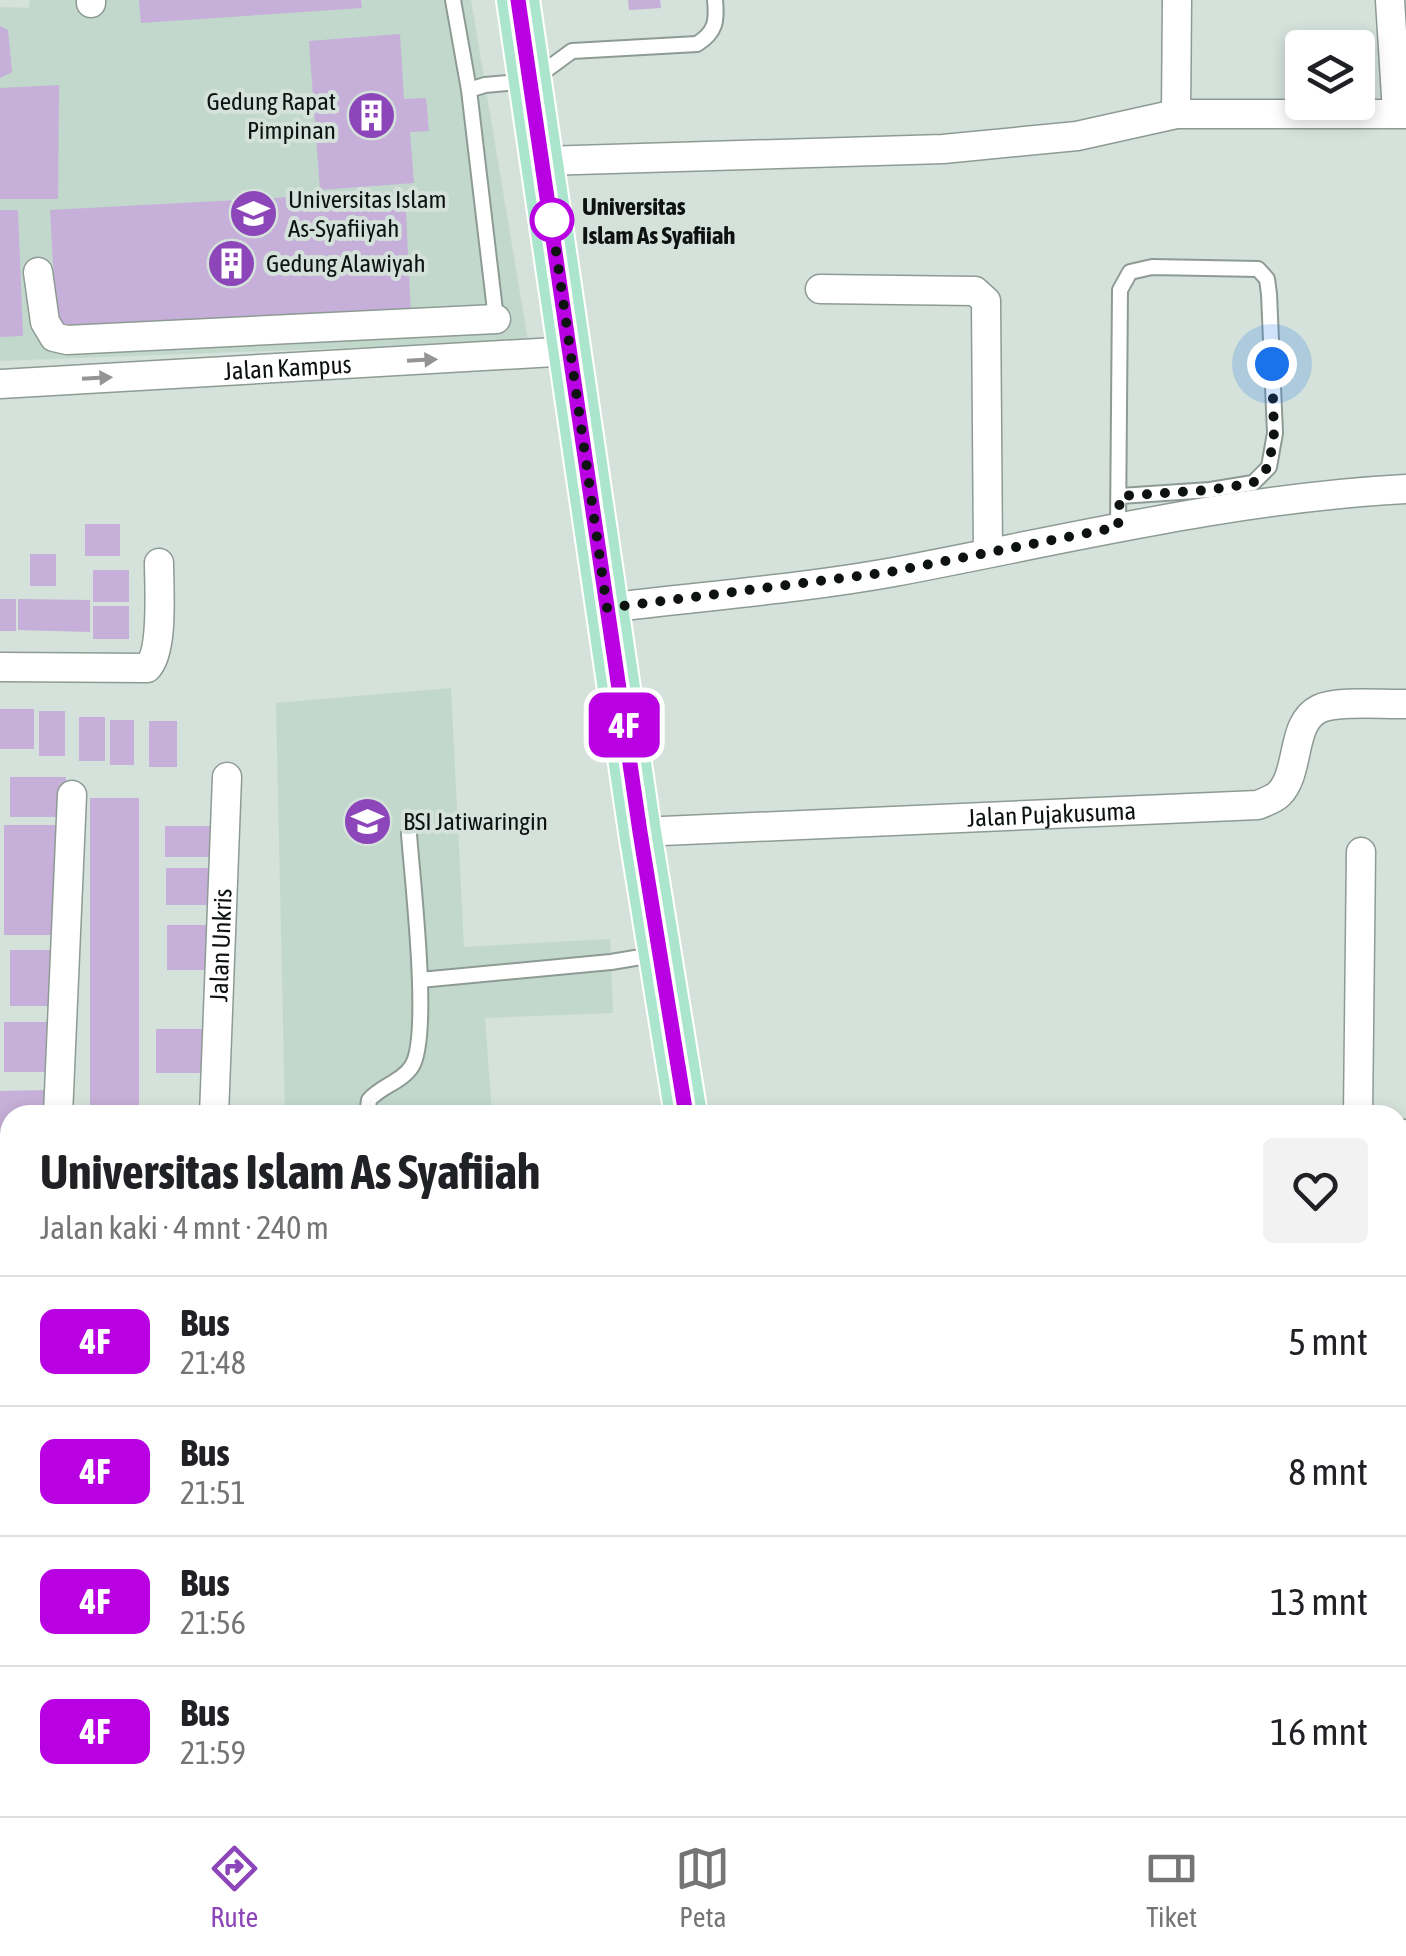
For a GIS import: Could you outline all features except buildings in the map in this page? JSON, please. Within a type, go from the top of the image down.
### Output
[{"type":"main road","points":[[518,0],[640,832],[685,1105]]},
{"type":"street","points":[[1176,114],[1177,0]]},
{"type":"street","points":[[543,161],[943,150],[1076,136],[1176,114],[1401,114],[1390,0]]},
{"type":"street","points":[[38,272],[45,322],[54,337],[67,340],[496,320]]},
{"type":"street","points":[[820,289],[982,294],[986,301],[988,553]]},
{"type":"street","name":"Jalan Kampus","points":[[0,384],[572,351]]},
{"type":"street","points":[[607,608],[890,572],[1118,527],[1291,500],[1406,489]]},
{"type":"street","points":[[0,667],[147,668],[154,662],[157,648],[159,563]]},
{"type":"street","name":"Jalan Pujakusuma","points":[[640,832],[1258,805],[1277,796],[1287,782],[1305,722],[1316,710],[1406,704]]},
{"type":"street","name":"Jalan Unkris","points":[[214,1105],[227,777]]},
{"type":"street","points":[[58,1105],[72,796]]},
{"type":"street","points":[[1358,1105],[1361,852]]},
{"type":"lane","points":[[453,0],[469,90],[496,320]]},
{"type":"lane","points":[[469,90],[531,82],[572,51],[697,44],[708,37],[717,22],[715,0]]},
{"type":"lane","points":[[1118,527],[1120,290],[1130,272],[1152,266],[1258,269],[1267,279],[1269,294],[1274,433],[1269,466],[1253,483],[1120,496]]},
{"type":"lane","points":[[369,1105],[376,1092],[400,1078],[415,1062],[420,980],[408,834]]},
{"type":"lane","points":[[420,980],[612,962],[662,953]]},
{"type":"shaded area","name":"Universitas Islam As-Syafiiyah","points":[[30,0],[471,0],[528,341],[0,361],[0,7],[29,8]]},
{"type":"shaded area","name":"BSI Jatiwaringin","points":[[451,688],[464,947],[610,939],[613,1013],[485,1018],[491,1105],[285,1105],[276,703]]},
{"type":"bus line","name":"4F","points":[[518,0],[640,832],[685,1105]]},
{"type":"place","name":"Gedung Rapat Pimpinan","points":[[371,115]]},
{"type":"place","name":"Universitas Islam As-Syafiiyah","points":[[253,213]]},
{"type":"place","name":"Universitas Islam As Syafiiah","points":[[552,220]]},
{"type":"place","name":"Gedung Alawiyah","points":[[231,263]]},
{"type":"place","name":"BSI Jatiwaringin","points":[[368,821]]},
{"type":"route","points":[[552,220],[550,209],[607,608],[890,572],[1118,527],[1120,496],[1253,483],[1269,466],[1274,433],[1272,364]]}]
